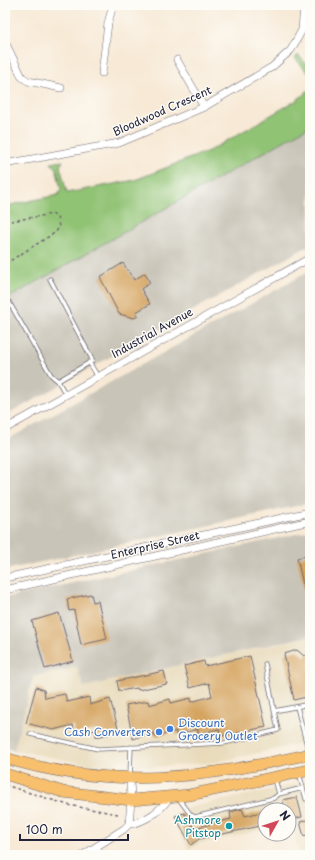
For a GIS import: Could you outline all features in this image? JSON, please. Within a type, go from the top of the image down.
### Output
[{"type":"main road","points":[[5,758],[68,773],[130,778],[165,778],[214,773],[310,754]]},
{"type":"main road","points":[[5,774],[63,792],[131,800],[174,796],[310,770]]},
{"type":"street","points":[[102,73],[108,23],[113,5]]},
{"type":"street","name":"Bloodwood Crescent","points":[[5,164],[119,143],[204,107],[272,67],[291,50],[302,30],[304,5]]},
{"type":"street","points":[[5,42],[22,77],[28,81],[61,88]]},
{"type":"street","points":[[177,60],[204,107]]},
{"type":"street","name":"Industrial Avenue","points":[[5,429],[310,258]]},
{"type":"street","name":"Enterprise Street","points":[[5,578],[310,512]]},
{"type":"street","name":"Enterprise Street","points":[[5,590],[310,521]]},
{"type":"street","points":[[129,824],[131,800],[130,778]]},
{"type":"street","points":[[83,855],[129,824],[138,823],[163,807],[174,796]]},
{"type":"street","points":[[96,847],[100,855]]},
{"type":"lane","points":[[50,279],[92,356],[92,361],[58,381]]},
{"type":"lane","points":[[9,302],[51,375],[58,381],[66,394]]},
{"type":"lane","points":[[89,362],[98,377]]},
{"type":"lane","points":[[30,734],[98,750],[224,743],[278,730],[265,664]]},
{"type":"lane","points":[[274,711],[310,704]]},
{"type":"lane","points":[[297,706],[310,754]]},
{"type":"lane","points":[[130,778],[131,747]]},
{"type":"lane","points":[[299,772],[306,799],[310,798]]},
{"type":"lane","points":[[275,777],[279,794]]},
{"type":"lane","points":[[174,796],[195,817],[274,798],[279,794],[303,788]]},
{"type":"path","points":[[5,222],[52,214],[57,217],[59,227],[56,232],[5,264]]},
{"type":"shaded area","points":[[310,125],[310,245],[5,416],[5,300]]},
{"type":"shaded area","points":[[310,271],[310,503],[5,570],[5,441]]},
{"type":"shaded area","points":[[310,531],[310,636],[83,687],[77,667],[33,677],[14,750],[5,748],[5,598]]},
{"type":"shaded area","points":[[310,637],[310,742],[216,762],[156,767],[86,764],[14,750],[33,677],[77,667],[82,687]]},
{"type":"shaded area","name":"Ashmore Pitstop","points":[[310,781],[310,855],[299,855],[296,842],[297,802],[257,802],[257,831],[201,843],[189,849],[171,817],[187,808]]},
{"type":"green space","points":[[298,55],[310,68],[310,75],[295,58]]},
{"type":"green space","points":[[310,89],[310,126],[5,300],[5,206],[58,195],[61,189],[56,167],[50,163],[63,161],[60,166],[67,193],[135,180],[211,150],[297,100]]},
{"type":"building","points":[[123,263],[134,280],[145,273],[150,283],[141,289],[150,304],[136,312],[138,316],[134,318],[119,314],[100,277]]},
{"type":"building","points":[[310,555],[310,605],[308,606],[297,558]]},
{"type":"building","points":[[91,594],[93,602],[98,601],[107,639],[81,645],[74,610],[69,611],[67,599]]},
{"type":"building","points":[[59,613],[73,661],[45,669],[32,621]]},
{"type":"building","points":[[297,650],[304,656],[310,654],[310,696],[294,700],[284,654]]},
{"type":"building","points":[[250,656],[266,727],[221,736],[219,729],[198,734],[198,729],[176,735],[176,731],[155,737],[154,733],[133,739],[126,705],[148,701],[149,705],[170,699],[171,703],[191,698],[191,702],[212,696],[209,683],[190,688],[184,666],[204,661],[205,666]]},
{"type":"building","points":[[164,671],[167,684],[138,690],[137,688],[119,691],[117,681]]},
{"type":"building","points":[[36,687],[44,690],[45,698],[65,694],[67,702],[89,697],[90,705],[110,699],[119,732],[96,737],[96,730],[75,734],[73,725],[53,730],[26,723]]},
{"type":"building","points":[[297,797],[302,817],[297,818],[297,802],[283,802],[283,800]]},
{"type":"building","name":"Ashmore Pitstop","points":[[242,809],[245,816],[257,813],[257,827],[199,839],[191,845],[175,816],[184,813],[194,828],[231,819],[230,812]]},
{"type":"building","points":[[310,819],[310,834],[304,836],[300,822]]},
{"type":"place","name":"Discount Grocery Outlet","points":[[170,729]]},
{"type":"place","name":"Cash Converters","points":[[159,732]]},
{"type":"place","name":"Ashmore Pitstop","points":[[229,826]]}]
